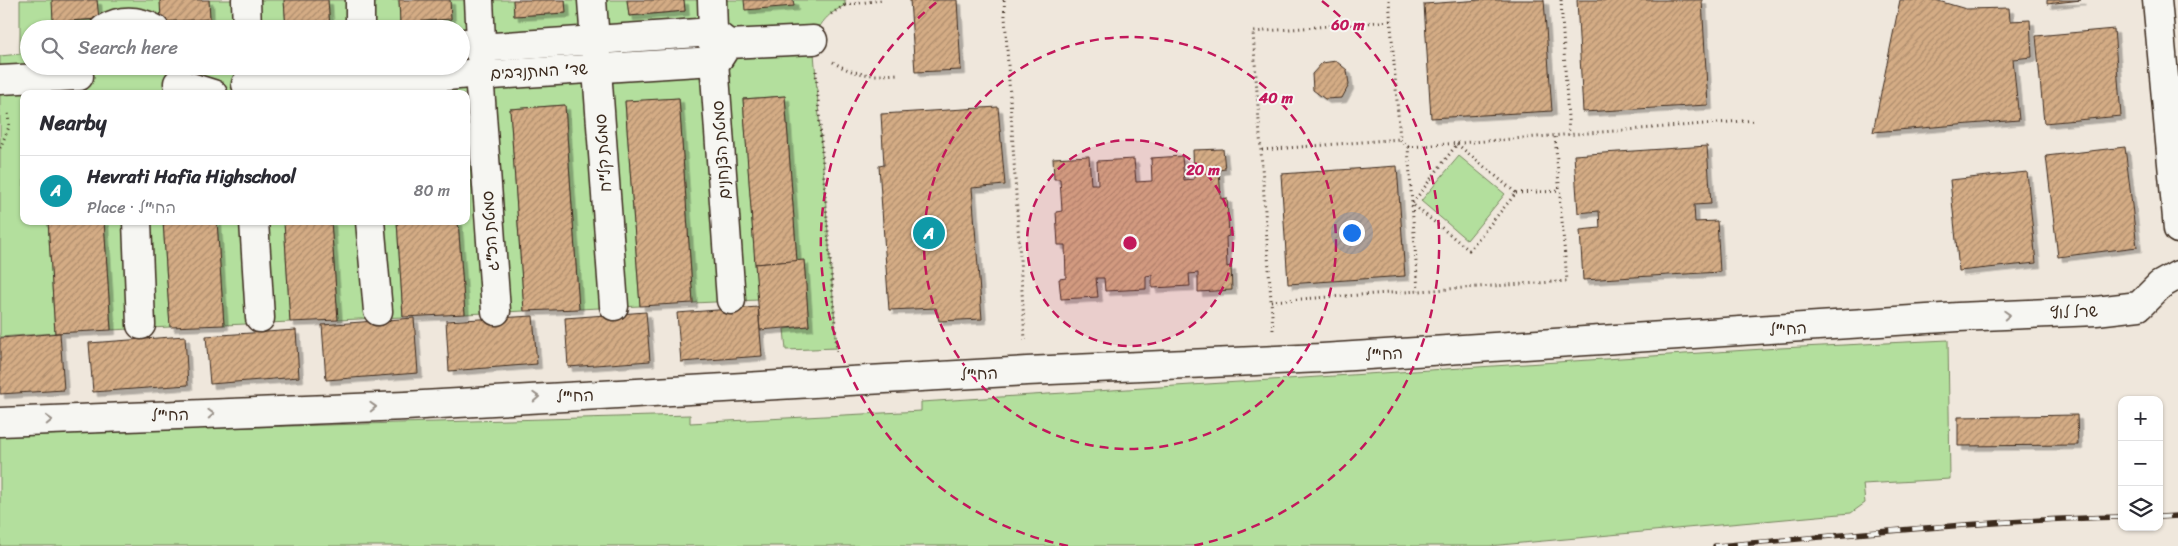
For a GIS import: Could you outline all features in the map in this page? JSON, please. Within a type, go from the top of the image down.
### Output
[{"type":"street","points":[[360,0],[360,20]]},
{"type":"street","name":"סמטת הכ\"ג","points":[[479,0],[480,41],[476,68],[496,311]]},
{"type":"street","name":"סמטת קל\"ח","points":[[592,0],[614,306]]},
{"type":"street","name":"סמטת הצנחנים","points":[[712,0],[719,46],[731,300]]},
{"type":"street","points":[[2157,0],[2178,229]]},
{"type":"street","name":"שד' המתנדבים","points":[[476,68],[595,40],[719,46],[813,40]]},
{"type":"street","name":"שד' המתנדבים","points":[[476,68],[597,68],[719,46]]},
{"type":"street","name":"שד' המתנדבים","points":[[246,81],[356,77],[384,82],[430,75]]},
{"type":"street","points":[[3,79],[82,79]]},
{"type":"street","points":[[177,81],[202,90]]},
{"type":"street","points":[[137,225],[141,325]]},
{"type":"street","points":[[254,225],[260,318]]},
{"type":"street","points":[[370,225],[378,311]]},
{"type":"street","name":"שרל לוץ","points":[[1958,317],[2096,311],[2139,306],[2160,285],[2178,276]]},
{"type":"street","name":"החי\"ל","points":[[0,422],[405,406],[1027,371],[1275,360],[1958,317]]},
{"type":"path","points":[[845,0],[845,5]]},
{"type":"path","points":[[840,382],[813,40],[820,25],[827,16],[845,5],[881,0]]},
{"type":"path","points":[[1004,0],[1027,371]]},
{"type":"path","points":[[1389,0],[1400,140],[1408,147],[1756,120]]},
{"type":"path","points":[[1561,0],[1569,135]]},
{"type":"path","points":[[1275,360],[1253,32],[1391,21]]},
{"type":"path","points":[[813,40],[826,58],[856,74],[870,76],[897,74]]},
{"type":"path","points":[[0,148],[9,127],[3,79]]},
{"type":"path","points":[[1271,301],[1567,281],[1555,136]]},
{"type":"path","points":[[1262,150],[1400,140]]},
{"type":"path","points":[[1458,144],[1516,193],[1560,191]]},
{"type":"path","points":[[1412,204],[1458,144]]},
{"type":"path","points":[[1408,147],[1418,291]]},
{"type":"path","points":[[1412,204],[1469,250],[1516,193]]},
{"type":"green space","points":[[20,0],[52,0],[54,20],[20,20]]},
{"type":"green space","points":[[97,0],[160,0],[162,20],[83,20],[98,19]]},
{"type":"green space","points":[[209,0],[284,0],[285,20],[194,20],[210,19]]},
{"type":"green space","points":[[328,0],[399,0],[400,20],[329,20]]},
{"type":"green space","points":[[450,0],[513,0],[514,16],[565,13],[565,0],[627,0],[629,16],[685,11],[684,0],[744,0],[794,5],[793,0],[845,0],[845,5],[829,15],[822,23],[813,40],[837,348],[786,350],[784,329],[809,326],[804,261],[797,261],[785,96],[743,99],[758,300],[693,303],[679,98],[625,102],[640,306],[579,309],[565,105],[510,109],[524,311],[465,314],[458,225],[470,225],[470,90],[20,90],[20,225],[48,225],[55,333],[0,337],[0,56],[20,54],[20,75],[470,75],[470,20],[438,20],[451,19]]},
{"type":"green space","points":[[1459,156],[1505,194],[1467,240],[1421,201]]},
{"type":"green space","points":[[104,225],[163,225],[170,327],[111,330]]},
{"type":"green space","points":[[217,225],[284,225],[290,322],[224,325]]},
{"type":"green space","points":[[331,225],[397,225],[403,317],[338,320]]},
{"type":"green space","points":[[1948,340],[1950,479],[1863,484],[1865,503],[1851,513],[1489,546],[0,546],[0,434],[690,415],[690,423],[921,411],[921,402],[1780,348]]},
{"type":"building","points":[[52,0],[97,0],[99,19],[53,20]]},
{"type":"building","points":[[160,0],[209,0],[210,19],[161,20]]},
{"type":"building","points":[[284,0],[328,0],[329,20],[285,20]]},
{"type":"building","points":[[399,0],[450,0],[451,19],[400,20]]},
{"type":"building","points":[[513,0],[565,0],[566,13],[514,16]]},
{"type":"building","points":[[627,0],[684,0],[685,11],[629,16]]},
{"type":"building","points":[[744,0],[793,0],[794,6],[745,10]]},
{"type":"building","points":[[910,0],[957,0],[961,70],[915,72]]},
{"type":"building","points":[[1482,0],[1544,0],[1552,111],[1431,118],[1424,4]]},
{"type":"building","points":[[1577,0],[1702,0],[1708,105],[1583,112]]},
{"type":"building","points":[[1900,0],[1935,0],[1966,9],[2009,8],[2010,21],[2030,20],[2032,57],[2013,59],[2019,120],[1873,132]]},
{"type":"building","points":[[2047,0],[2081,0],[2047,4]]},
{"type":"building","points":[[2114,29],[2121,116],[2044,123],[2036,36]]},
{"type":"building","points":[[1336,61],[1347,70],[1349,85],[1342,98],[1325,99],[1313,90],[1312,74],[1322,63]]},
{"type":"building","points":[[785,96],[797,261],[755,264],[743,99]]},
{"type":"building","points":[[679,98],[693,303],[640,306],[625,101]]},
{"type":"building","points":[[565,105],[579,309],[524,311],[510,109]]},
{"type":"building","points":[[998,107],[1005,185],[972,188],[982,319],[939,321],[936,308],[889,310],[879,166],[884,165],[881,114]]},
{"type":"building","points":[[1707,146],[1711,204],[1694,205],[1695,222],[1717,221],[1720,272],[1583,280],[1580,230],[1600,228],[1599,211],[1578,213],[1574,155]]},
{"type":"building","points":[[2125,147],[2137,247],[2058,257],[2046,156]]},
{"type":"building","points":[[1223,149],[1225,169],[1219,170],[1221,199],[1227,198],[1229,236],[1226,237],[1227,267],[1231,266],[1232,290],[1198,292],[1198,273],[1189,274],[1190,286],[1152,288],[1152,275],[1146,276],[1146,289],[1105,291],[1104,278],[1096,278],[1098,297],[1061,299],[1059,279],[1066,278],[1065,245],[1058,245],[1056,212],[1062,211],[1060,179],[1054,179],[1053,158],[1089,156],[1091,184],[1098,184],[1097,161],[1134,159],[1136,182],[1152,181],[1151,158],[1182,156],[1184,180],[1194,179],[1193,150]]},
{"type":"building","points":[[1397,166],[1405,276],[1288,284],[1281,174]]},
{"type":"building","points":[[2027,172],[2036,263],[1959,271],[1950,180]]},
{"type":"building","points":[[48,225],[104,225],[111,330],[55,333]]},
{"type":"building","points":[[163,225],[217,225],[224,325],[170,327]]},
{"type":"building","points":[[284,225],[331,225],[338,320],[290,322]]},
{"type":"building","points":[[397,225],[458,225],[465,314],[403,317]]},
{"type":"building","points":[[804,260],[809,326],[760,330],[755,264]]},
{"type":"building","points":[[758,307],[762,356],[681,362],[677,313]]},
{"type":"building","points":[[646,312],[650,361],[568,367],[565,318]]},
{"type":"building","points":[[533,316],[537,364],[449,371],[446,321]]},
{"type":"building","points":[[414,318],[418,373],[326,380],[322,325]]},
{"type":"building","points":[[296,330],[299,377],[210,384],[206,336]]},
{"type":"building","points":[[60,333],[64,390],[0,394],[0,338]]},
{"type":"building","points":[[185,336],[188,385],[93,392],[89,343]]},
{"type":"building","points":[[2077,415],[2078,445],[1958,446],[1958,417]]},
{"type":"railway","points":[[2163,517],[2178,516]]},
{"type":"railway","points":[[1715,546],[2020,521],[2118,517]]},
{"type":"place","name":"Hevrati Hafia Highschool","points":[[929,233]]}]
